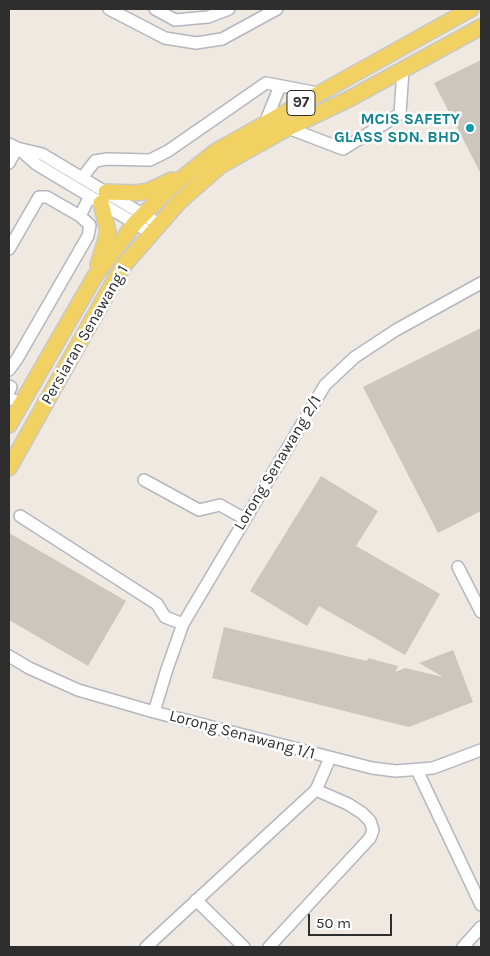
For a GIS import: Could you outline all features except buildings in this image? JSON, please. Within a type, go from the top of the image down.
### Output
[{"type":"main road","points":[[424,35],[451,9]]},
{"type":"main road","name":"Persiaran Senawang 1","points":[[9,425],[15,401],[95,276],[139,219],[171,187],[216,151],[471,9]]},
{"type":"main road","name":"Persiaran Senawang 1","points":[[9,468],[124,265],[179,202],[220,166],[288,128],[349,99],[481,27]]},
{"type":"main road","points":[[95,276],[108,232],[99,197],[148,191],[192,171]]},
{"type":"street","points":[[155,9],[176,20],[208,17],[229,9]]},
{"type":"street","points":[[115,10],[165,38],[196,43],[222,39],[277,9]]},
{"type":"street","points":[[288,128],[343,149],[400,114],[403,70]]},
{"type":"street","points":[[82,178],[95,162],[107,159],[150,160],[162,154],[266,83],[318,93]]},
{"type":"street","points":[[265,123],[280,86]]},
{"type":"street","points":[[13,146],[42,154],[82,178],[99,197]]},
{"type":"street","points":[[9,163],[13,146]]},
{"type":"street","points":[[13,146],[36,164],[155,228]]},
{"type":"street","points":[[9,249],[39,197],[47,197],[80,216],[90,225],[88,236],[13,357],[9,370]]},
{"type":"street","points":[[80,216],[99,197]]},
{"type":"street","name":"Lorong Senawang 2/1","points":[[154,712],[167,669],[184,624],[325,384],[355,357],[396,330],[481,282]]},
{"type":"street","points":[[9,386],[11,387],[9,391]]},
{"type":"street","points":[[144,480],[199,510],[220,505],[245,519]]},
{"type":"street","points":[[20,516],[158,604],[164,617],[184,624]]},
{"type":"street","points":[[458,568],[481,612]]},
{"type":"street","name":"Lorong Senawang 1/1","points":[[9,656],[29,668],[78,690],[154,712],[372,768],[396,771],[433,768],[481,750]]},
{"type":"street","points":[[146,947],[159,943],[196,900],[316,790],[330,758]]},
{"type":"street","points":[[417,770],[481,905]]},
{"type":"street","points":[[269,947],[370,838],[373,830],[370,822],[362,813],[316,790]]},
{"type":"street","points":[[196,900],[244,947]]},
{"type":"street","points":[[463,947],[481,927]]},
{"type":"place","name":"MCIS SAFETY GLASS SDN. BHD","points":[[470,128]]}]
